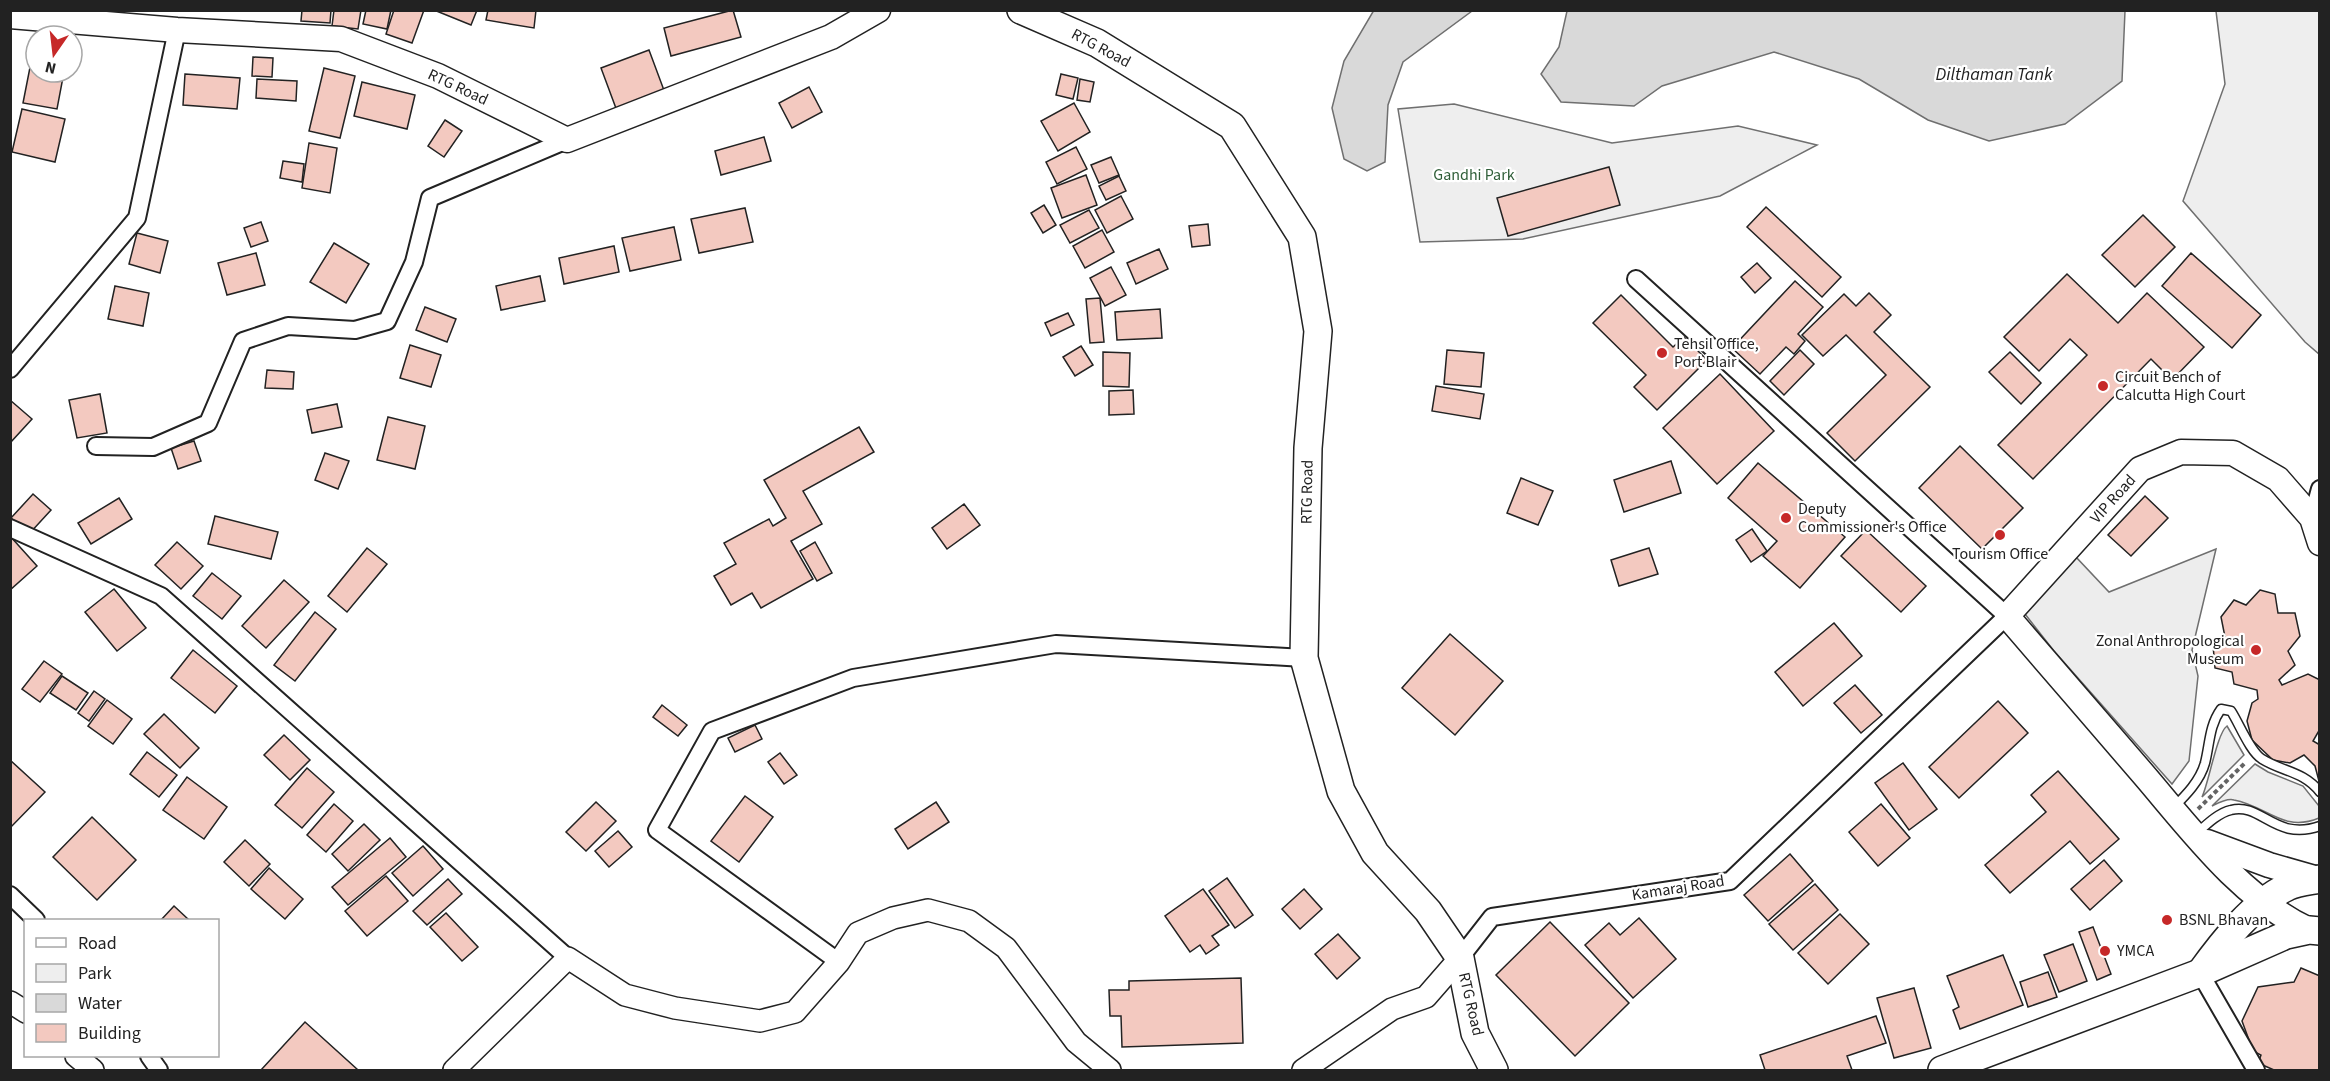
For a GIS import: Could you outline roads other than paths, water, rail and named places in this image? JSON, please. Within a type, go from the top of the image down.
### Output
[{"type":"main road","points":[[567,140],[831,37],[878,10]]},
{"type":"main road","name":"RTG Road","points":[[1021,10],[1097,43],[1232,126],[1302,237],[1318,331],[1308,448],[1304,658],[1341,791],[1375,853],[1428,911],[1460,958],[1475,1033],[1494,1071]]},
{"type":"main road","name":"RTG Road","points":[[10,16],[177,30],[341,39],[438,76],[567,140]]},
{"type":"main road","name":"VIP Road","points":[[2007,616],[2140,469],[2181,452],[2233,453],[2278,479],[2312,518],[2319,543]]},
{"type":"main road","points":[[2007,616],[2213,855],[2265,902],[2292,922],[2316,928]]},
{"type":"main road","points":[[2197,837],[2269,866],[2319,880]]},
{"type":"main road","points":[[2200,973],[2228,935],[2265,902],[2288,886],[2319,880]]},
{"type":"main road","points":[[1957,1068],[2200,973],[2286,935],[2316,928]]},
{"type":"street","points":[[10,369],[137,218],[177,30]]},
{"type":"street","points":[[96,446],[153,447],[208,423],[243,341],[288,326],[355,330],[387,321],[414,262],[430,198],[567,140]]},
{"type":"street","points":[[1636,279],[2007,616]]},
{"type":"street","points":[[2312,518],[2319,489]]},
{"type":"street","points":[[10,528],[161,596],[568,958],[625,995],[675,1008],[760,1021],[795,1012],[839,962],[858,933],[893,918],[928,910],[969,921],[1006,948],[1076,1042],[1110,1071]]},
{"type":"street","name":"Kamaraj Road","points":[[1303,1071],[1392,1009],[1426,997],[1492,917],[1730,881],[2007,616]]},
{"type":"street","points":[[839,962],[657,830],[712,731],[853,678],[1056,644],[1304,658]]},
{"type":"street","points":[[10,895],[34,919]]},
{"type":"street","points":[[454,1071],[568,958]]},
{"type":"street","points":[[2200,973],[2256,1071]]},
{"type":"street","points":[[10,1002],[24,1011]]},
{"type":"street","points":[[77,1057],[93,1071]]},
{"type":"street","points":[[150,1057],[159,1071]]},
{"type":"lane","points":[[2173,809],[2197,780],[2205,764],[2213,720],[2221,709],[2231,711],[2255,753],[2262,759],[2311,782],[2319,792]]},
{"type":"lane","points":[[2197,837],[2228,810],[2242,808],[2281,828],[2300,831],[2319,826]]},
{"type":"water","points":[[1374,10],[1472,11],[1403,62],[1388,105],[1385,162],[1367,171],[1344,159],[1332,108],[1344,61]]},
{"type":"water","name":"Dilthaman Tank","points":[[1567,11],[2125,11],[2122,81],[2065,124],[1989,141],[1928,120],[1859,79],[1774,52],[1662,86],[1634,106],[1561,102],[1541,74],[1559,47]]},
{"type":"place","name":"Tehsil Office, Port Blair","points":[[1662,353]]},
{"type":"place","name":"Circuit Bench of Calcutta High Court","points":[[2103,386]]},
{"type":"place","name":"Deputy Commissioner's Office","points":[[1786,518]]},
{"type":"place","name":"Tourism Office","points":[[2000,535]]},
{"type":"place","name":"Zonal Anthropological Museum","points":[[2256,650]]},
{"type":"place","name":"BSNL Bhavan","points":[[2167,920]]},
{"type":"place","name":"YMCA","points":[[2105,951]]},
{"type":"park label","name":"Gandhi Park","points":[[1474,175]]}]
